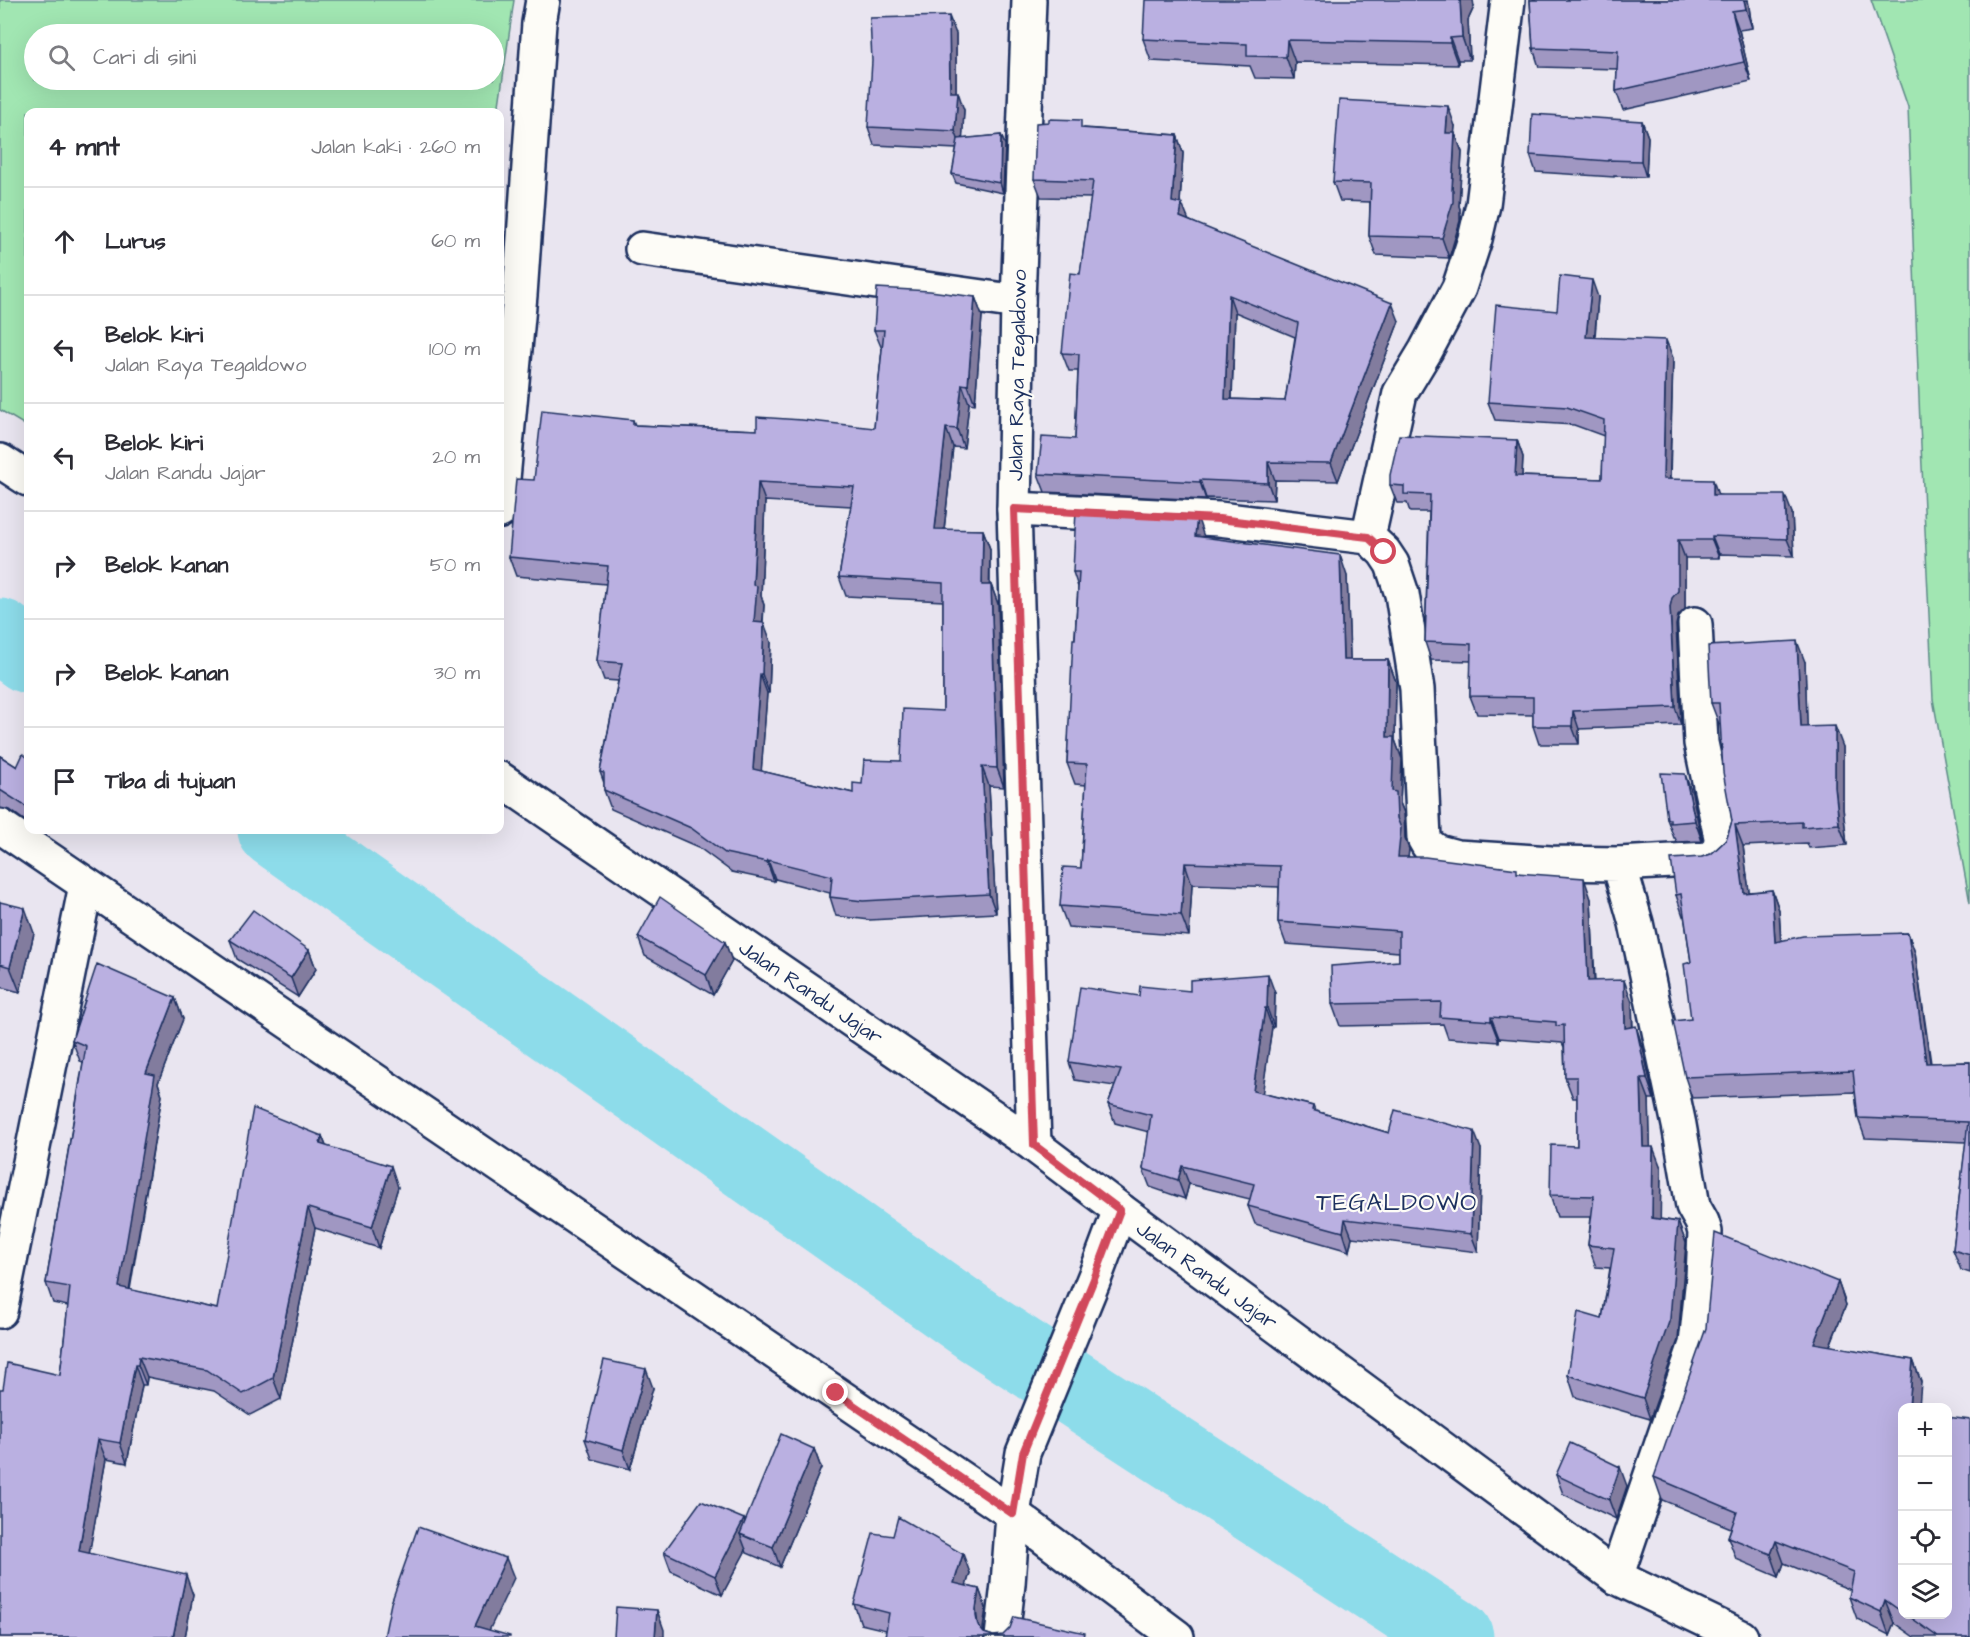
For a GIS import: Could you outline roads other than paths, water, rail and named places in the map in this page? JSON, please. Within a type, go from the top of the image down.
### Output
[{"type":"street","points":[[504,468],[520,294],[539,23],[543,0]]},
{"type":"street","name":"Jalan Raya Tegaldowo","points":[[1029,0],[1018,302],[1014,509],[1034,1145]]},
{"type":"street","points":[[1368,537],[1400,393],[1426,351],[1459,288],[1475,239],[1484,204],[1508,0]]},
{"type":"street","points":[[642,249],[1018,302]]},
{"type":"street","points":[[0,461],[24,476]]},
{"type":"street","points":[[1014,509],[1219,519],[1368,537],[1384,552],[1392,564],[1402,594],[1417,689],[1424,838],[1428,845],[1438,852],[1456,857],[1551,863],[1619,864],[1708,858],[1717,854],[1721,846],[1721,837],[1701,743],[1695,624]]},
{"type":"street","name":"Jalan Randu Jajar","points":[[504,782],[1034,1145],[1616,1577],[1741,1637]]},
{"type":"street","points":[[0,826],[1013,1514],[1177,1637]]},
{"type":"street","points":[[1616,1577],[1696,1344],[1705,1232],[1693,1206],[1679,1125],[1636,923],[1619,864]]},
{"type":"street","points":[[0,1311],[86,885]]},
{"type":"street","points":[[1002,1637],[1013,1514],[1023,1453],[1120,1210]]},
{"type":"waterway","points":[[0,636],[24,653]]},
{"type":"waterway","points":[[281,834],[981,1328],[1456,1637]]},
{"type":"district","name":"TEGALDOWO","points":[[1397,1202]]}]
